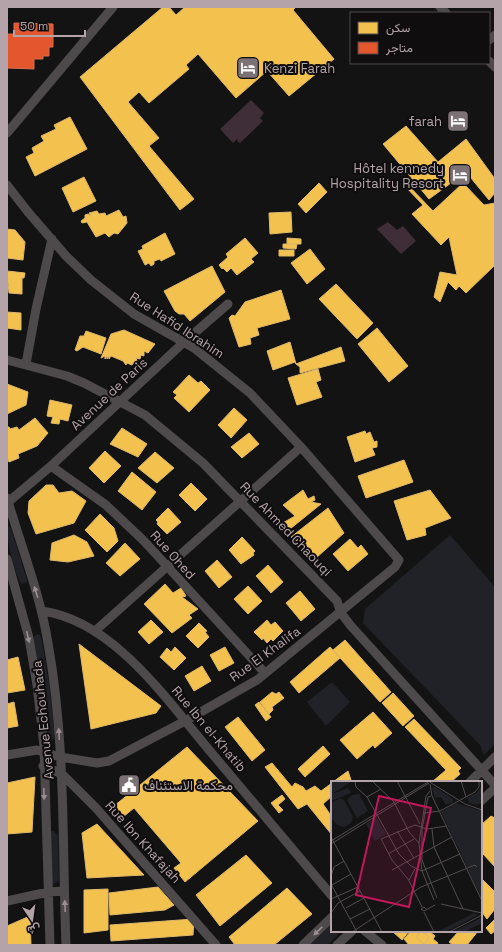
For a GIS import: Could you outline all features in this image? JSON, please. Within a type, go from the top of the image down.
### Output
[{"type":"street","points":[[7,134],[113,7]]},
{"type":"street","name":"Rue Hafid Ibrahim","points":[[7,185],[52,239],[92,280],[118,302],[150,324],[184,342],[250,393],[301,447],[398,558]]},
{"type":"street","points":[[26,364],[36,309],[52,239]]},
{"type":"street","name":"Avenue de Paris","points":[[7,501],[52,466],[184,342],[228,304]]},
{"type":"street","name":"Rue Ahmed Chaouqi","points":[[7,360],[67,376],[145,415],[203,463],[337,601],[341,613],[495,787]]},
{"type":"street","points":[[95,631],[301,447]]},
{"type":"street","name":"Rue Ohed","points":[[52,466],[106,505],[144,541],[265,673]]},
{"type":"street","name":"Avenue Echouhada","points":[[7,501],[42,611],[54,685],[62,774],[66,945]]},
{"type":"street","name":"Rue El Khalifa","points":[[7,756],[37,750],[60,757],[97,763],[109,761],[185,722],[265,673],[341,613],[395,567],[398,558]]},
{"type":"street","name":"Avenue Echouhada","points":[[7,559],[29,638],[38,685],[43,752],[50,945]]},
{"type":"street","name":"Rue Ibn el-Khatib","points":[[42,611],[58,613],[95,631],[134,663],[155,683],[185,722],[331,895]]},
{"type":"street","points":[[471,781],[495,757]]},
{"type":"street","name":"Rue Ibn Khafajah","points":[[43,766],[62,774],[164,883],[216,945]]},
{"type":"street","points":[[482,800],[495,787]]},
{"type":"street","points":[[7,901],[48,892],[64,892]]},
{"type":"street","points":[[303,945],[331,918]]},
{"type":"street","points":[[338,945],[351,932]]},
{"type":"street","points":[[366,932],[382,945]]},
{"type":"shaded area","points":[[251,100],[264,113],[260,118],[263,121],[240,143],[237,141],[238,138],[233,143],[220,129]]},
{"type":"shaded area","points":[[388,222],[397,230],[403,226],[416,241],[401,254],[377,229]]},
{"type":"shaded area","points":[[7,525],[11,528],[27,580],[26,583],[22,584],[13,564],[9,547]]},
{"type":"shaded area","points":[[450,535],[495,587],[495,744],[484,755],[480,745],[363,623],[365,609]]},
{"type":"shaded area","points":[[37,634],[40,635],[42,641],[50,690],[55,735],[54,739],[51,740],[48,738],[34,639],[34,636]]},
{"type":"shaded area","points":[[332,682],[350,702],[326,726],[307,702]]},
{"type":"shaded area","points":[[51,831],[54,831],[58,836],[59,881],[52,885],[50,835]]},
{"type":"shaded area","points":[[331,924],[331,932],[340,932],[328,945],[310,945]]},
{"type":"building: سكن","points":[[163,7],[169,7],[176,15],[185,7],[296,7],[293,10],[334,59],[289,96],[267,71],[236,98],[198,54],[186,65],[189,69],[149,103],[139,92],[128,102],[159,138],[149,146],[194,199],[180,210],[80,77]]},
{"type":"building: سكن","points":[[70,117],[87,149],[35,176],[26,157],[34,153],[32,148],[44,141],[41,136],[56,129],[54,125]]},
{"type":"building: سكن","points":[[406,126],[438,162],[466,139],[495,179],[495,193],[489,200],[466,172],[429,199],[383,144]]},
{"type":"building: سكن","points":[[84,177],[96,201],[73,212],[62,188]]},
{"type":"building: سكن","points":[[404,181],[433,211],[463,183],[484,205],[495,203],[495,265],[466,293],[459,286],[456,290],[448,282],[440,302],[434,297],[440,272],[457,275],[449,237],[441,245],[412,214],[423,205],[402,183]]},
{"type":"building: سكن","points":[[319,183],[327,192],[306,213],[298,204]]},
{"type":"building: سكن","points":[[119,210],[123,217],[126,216],[127,223],[118,234],[114,233],[109,237],[105,233],[96,237],[87,222],[82,223],[81,221],[85,218],[85,215],[88,214],[91,216],[89,213],[97,211],[99,214],[105,213],[106,216]]},
{"type":"building: سكن","points":[[291,212],[292,232],[270,234],[269,213]]},
{"type":"building: سكن","points":[[7,229],[15,230],[25,242],[23,260],[7,258]]},
{"type":"building: سكن","points":[[165,233],[175,254],[161,261],[160,259],[154,261],[154,264],[151,266],[149,263],[145,265],[138,251],[143,249],[142,246]]},
{"type":"building: سكن","points":[[245,238],[258,253],[251,259],[254,262],[237,275],[231,268],[227,272],[223,268],[222,269],[219,265],[228,257],[226,254]]},
{"type":"building: سكن","points":[[287,238],[301,239],[301,244],[287,244]]},
{"type":"building: سكن","points":[[283,244],[297,244],[296,249],[283,248]]},
{"type":"building: سكن","points":[[310,249],[325,269],[307,284],[291,263]]},
{"type":"building: سكن","points":[[279,250],[294,250],[294,256],[279,256]]},
{"type":"building: سكن","points":[[212,266],[225,292],[190,321],[184,314],[179,314],[175,311],[164,291]]},
{"type":"building: سكن","points":[[7,271],[25,273],[24,278],[22,278],[22,294],[9,293]]},
{"type":"building: سكن","points":[[336,284],[373,323],[357,339],[319,299]]},
{"type":"building: سكن","points":[[281,290],[290,319],[257,328],[259,335],[250,338],[251,344],[239,347],[229,318],[232,315],[235,316],[245,302]]},
{"type":"building: سكن","points":[[7,312],[21,313],[21,330],[7,328]]},
{"type":"building: سكن","points":[[377,328],[408,366],[389,382],[358,344]]},
{"type":"building: سكن","points":[[124,330],[155,344],[148,353],[144,351],[144,356],[141,355],[140,359],[136,358],[137,361],[132,365],[127,363],[126,365],[123,361],[111,356],[109,359],[109,356],[107,359],[107,356],[105,359],[105,356],[101,358],[111,334]]},
{"type":"building: سكن","points":[[86,331],[106,338],[101,354],[83,347],[77,351],[75,350],[80,336],[84,336]]},
{"type":"building: سكن","points":[[290,342],[296,364],[295,362],[273,370],[267,351]]},
{"type":"building: سكن","points":[[341,347],[345,361],[300,373],[300,367],[296,364]]},
{"type":"building: سكن","points":[[318,369],[321,380],[316,382],[322,397],[297,405],[288,378]]},
{"type":"building: سكن","points":[[189,375],[198,383],[201,381],[210,390],[189,412],[174,398],[177,395],[173,392]]},
{"type":"building: سكن","points":[[7,384],[28,392],[26,405],[7,414]]},
{"type":"building: سكن","points":[[50,400],[72,405],[68,421],[60,419],[59,424],[51,423],[53,417],[47,416]]},
{"type":"building: سكن","points":[[234,408],[247,420],[231,438],[218,425]]},
{"type":"building: سكن","points":[[35,418],[48,433],[37,446],[18,454],[19,458],[9,462],[7,458],[7,427],[10,429],[17,427],[19,430]]},
{"type":"building: سكن","points":[[122,428],[147,444],[138,457],[110,444]]},
{"type":"building: سكن","points":[[365,431],[366,434],[370,432],[374,442],[377,441],[377,447],[372,448],[375,455],[355,462],[347,437]]},
{"type":"building: سكن","points":[[249,433],[259,444],[242,458],[231,447]]},
{"type":"building: سكن","points":[[105,451],[121,466],[104,483],[89,468]]},
{"type":"building: سكن","points":[[155,452],[174,468],[157,483],[138,468]]},
{"type":"building: سكن","points":[[404,460],[413,482],[366,498],[358,476]]},
{"type":"building: سكن","points":[[132,472],[156,492],[142,510],[118,491]]},
{"type":"building: سكن","points":[[191,483],[207,499],[195,511],[179,495]]},
{"type":"building: سكن","points":[[46,485],[53,485],[59,493],[72,491],[86,501],[74,523],[36,534],[28,513],[29,501]]},
{"type":"building: سكن","points":[[303,490],[308,499],[314,496],[315,500],[311,502],[321,504],[290,529],[281,524],[295,516],[283,505]]},
{"type":"building: سكن","points":[[430,490],[451,518],[425,528],[426,535],[407,540],[394,501]]},
{"type":"building: سكن","points":[[168,508],[181,522],[167,534],[157,524],[158,522],[156,520]]},
{"type":"building: سكن","points":[[328,508],[344,533],[316,558],[291,537]]},
{"type":"building: سكن","points":[[100,514],[114,528],[118,541],[107,552],[85,530]]},
{"type":"building: سكن","points":[[74,535],[87,542],[94,556],[68,562],[50,560],[52,543]]},
{"type":"building: سكن","points":[[242,537],[255,551],[253,553],[254,555],[241,564],[229,550]]},
{"type":"building: سكن","points":[[350,539],[358,548],[361,545],[368,554],[348,571],[333,554]]},
{"type":"building: سكن","points":[[125,543],[140,559],[120,576],[106,563]]},
{"type":"building: سكن","points":[[217,560],[232,577],[219,588],[205,571]]},
{"type":"building: سكن","points":[[268,565],[283,582],[271,593],[256,576]]},
{"type":"building: سكن","points":[[165,584],[173,593],[181,588],[186,596],[182,597],[198,609],[189,615],[192,618],[172,633],[144,604]]},
{"type":"building: سكن","points":[[248,586],[262,601],[248,614],[234,599]]},
{"type":"building: سكن","points":[[300,591],[315,609],[301,621],[286,603]]},
{"type":"building: سكن","points":[[151,620],[163,632],[149,644],[138,632]]},
{"type":"building: سكن","points":[[267,620],[271,625],[275,622],[283,631],[273,641],[271,639],[267,643],[263,638],[262,640],[254,632]]},
{"type":"building: سكن","points":[[199,623],[207,631],[205,632],[209,637],[198,648],[186,636]]},
{"type":"building: سكن","points":[[345,640],[391,692],[380,702],[333,650]]},
{"type":"building: سكن","points":[[79,644],[161,706],[156,713],[91,729]]},
{"type":"building: سكن","points":[[175,647],[186,658],[174,670],[160,657],[167,648],[171,652]]},
{"type":"building: سكن","points":[[225,647],[234,663],[219,671],[210,655]]},
{"type":"building: سكن","points":[[330,647],[340,658],[299,693],[290,682]]},
{"type":"building: سكن","points":[[18,657],[25,690],[7,693],[7,660]]},
{"type":"building: سكن","points":[[202,666],[211,681],[194,691],[185,676]]},
{"type":"building: سكن","points":[[272,692],[276,694],[279,692],[284,698],[272,707],[273,710],[269,714],[260,702]]},
{"type":"building: سكن","points":[[393,693],[414,716],[403,726],[382,703]]},
{"type":"building: سكن","points":[[14,702],[18,726],[7,728],[7,704]]},
{"type":"building: سكن","points":[[259,702],[271,717],[266,721],[255,705]]},
{"type":"building: سكن","points":[[373,712],[392,733],[375,748],[373,745],[357,759],[340,740]]},
{"type":"building: سكن","points":[[238,717],[265,750],[252,761],[225,727]]},
{"type":"building: سكن","points":[[414,719],[461,768],[458,771],[460,774],[452,781],[433,781],[446,770],[405,727]]},
{"type":"building: سكن","points":[[323,746],[330,754],[305,777],[298,769]]},
{"type":"building: سكن","points":[[187,747],[258,821],[185,882],[174,868],[181,863],[134,808],[123,817],[114,806]]},
{"type":"building: سكن","points":[[272,763],[292,787],[295,783],[303,787],[306,791],[315,786],[321,791],[331,784],[331,797],[323,804],[331,816],[331,834],[307,804],[298,809],[265,767]]},
{"type":"building: سكن","points":[[348,771],[350,781],[334,781]]},
{"type":"building: سكن","points":[[35,777],[32,832],[7,834],[7,783]]},
{"type":"building: سكن","points":[[282,795],[285,799],[278,805],[283,810],[279,813],[271,803]]},
{"type":"building: سكن","points":[[491,816],[495,818],[495,867],[483,854],[482,855],[482,824]]},
{"type":"building: سكن","points":[[97,824],[144,875],[87,878],[82,833]]},
{"type":"building: سكن","points":[[246,855],[272,883],[220,926],[196,895]]},
{"type":"building: سكن","points":[[482,879],[495,892],[495,909],[487,919],[482,912]]},
{"type":"building: سكن","points":[[158,887],[174,905],[165,910],[110,915],[109,893]]},
{"type":"building: سكن","points":[[287,888],[312,914],[274,945],[235,945],[229,937]]},
{"type":"building: سكن","points":[[108,889],[108,930],[84,933],[84,890]]},
{"type":"building: سكن","points":[[30,916],[31,945],[7,945],[7,926]]},
{"type":"building: سكن","points":[[194,919],[193,935],[111,941],[110,925]]},
{"type":"building: سكن","points":[[495,919],[495,931],[491,934],[486,928]]},
{"type":"building: سكن","points":[[393,932],[408,932],[402,940]]},
{"type":"building: سكن","points":[[410,932],[420,932],[416,937],[424,944],[429,937],[422,932],[430,932],[435,936],[433,939],[438,943],[437,945],[409,945],[404,939]]},
{"type":"building: سكن","points":[[420,932],[422,932],[429,937],[424,944],[416,937]]},
{"type":"building: سكن","points":[[458,932],[477,932],[467,945],[453,945],[449,942]]},
{"type":"building: متاجر","points":[[14,23],[53,24],[53,47],[49,47],[49,56],[43,56],[43,59],[34,59],[34,69],[7,68],[7,34],[14,34]]},
{"type":"place","name":"Kenzi Farah","points":[[248,68]]},
{"type":"place","name":"farah","points":[[458,121]]},
{"type":"place","name":"Hôtel kennedy Hospitality Resort","points":[[460,175]]},
{"type":"place","name":"محكمة الاستئناف","points":[[129,785]]}]
